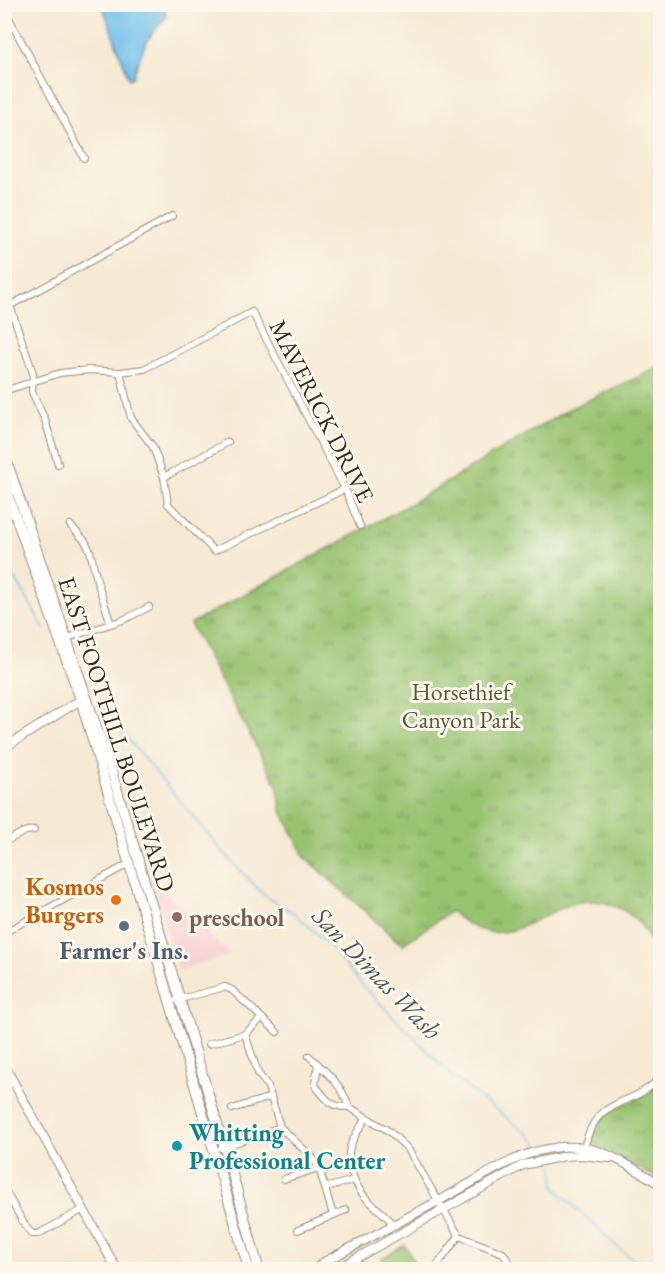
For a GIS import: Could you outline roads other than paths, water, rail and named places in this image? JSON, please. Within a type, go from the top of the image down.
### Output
[{"type":"main road","name":"EAST FOOTHILL BOULEVARD","points":[[4,453],[84,698],[219,1148],[259,1269]]},
{"type":"main road","name":"EAST FOOTHILL BOULEVARD","points":[[4,483],[64,639]]},
{"type":"main road","name":"EAST FOOTHILL BOULEVARD","points":[[219,1148],[249,1269]]},
{"type":"street","points":[[10,4],[4,8],[84,158]]},
{"type":"street","points":[[58,464],[45,420],[32,392],[33,373],[7,308],[172,216]]},
{"type":"street","name":"MAVERICK DRIVE","points":[[120,372],[144,369],[252,312],[345,489],[360,526]]},
{"type":"street","points":[[4,391],[60,373],[80,370],[120,372],[132,418],[153,447],[164,477],[168,504],[214,551],[345,489]]},
{"type":"street","points":[[164,477],[228,442]]},
{"type":"street","points":[[70,525],[85,541],[90,551],[99,590],[111,624]]},
{"type":"street","points":[[64,639],[111,624],[149,607]]},
{"type":"street","points":[[4,748],[84,698]]},
{"type":"street","points":[[4,843],[26,831],[34,830]]},
{"type":"street","points":[[4,933],[133,862]]},
{"type":"street","points":[[175,1001],[225,987],[232,990],[277,1032]]},
{"type":"street","points":[[209,1044],[245,1034],[262,1018]]},
{"type":"street","points":[[245,1034],[258,1073],[268,1087],[280,1127],[312,1156],[319,1168],[333,1215]]},
{"type":"street","points":[[309,1056],[338,1083],[349,1107]]},
{"type":"street","points":[[318,1064],[315,1085],[325,1099],[334,1106],[349,1107],[389,1131],[408,1149],[459,1236],[503,1253],[514,1269]]},
{"type":"street","points":[[4,1065],[117,1269]]},
{"type":"street","points":[[582,1151],[587,1133],[595,1118],[609,1108],[653,1086],[660,1078]]},
{"type":"street","points":[[232,1108],[271,1097]]},
{"type":"street","points":[[366,1118],[351,1145],[349,1157],[354,1180],[366,1197],[394,1225]]},
{"type":"street","points":[[219,1148],[280,1127]]},
{"type":"street","points":[[314,1269],[394,1225],[523,1165],[557,1156],[582,1151],[612,1159],[660,1185]]},
{"type":"street","points":[[284,1179],[319,1168]]},
{"type":"street","points":[[325,1188],[354,1180]]},
{"type":"street","points":[[4,1189],[32,1234],[39,1234],[84,1209]]},
{"type":"street","points":[[335,1269],[441,1204]]},
{"type":"street","points":[[298,1230],[346,1210]]},
{"type":"street","points":[[436,1269],[459,1236]]},
{"type":"water","points":[[102,5],[164,5],[166,17],[149,38],[133,77],[129,79]]},
{"type":"waterway","name":"San Dimas Wash","points":[[4,559],[45,630]]},
{"type":"waterway","name":"San Dimas Wash","points":[[102,709],[224,853],[265,896],[294,913],[329,945],[362,985],[453,1077],[528,1134],[539,1146]]},
{"type":"waterway","name":"San Dimas Wash","points":[[553,1164],[555,1188],[623,1252],[635,1260],[660,1267]]},
{"type":"place","name":"Kosmos Burgers","points":[[116,900]]},
{"type":"place","name":"preschool","points":[[177,917]]},
{"type":"place","name":"Farmer's Ins.","points":[[124,926]]},
{"type":"place","name":"Whitting Professional Center","points":[[177,1146]]},
{"type":"park label","name":"Horsethief Canyon Park","points":[[461,705]]}]
